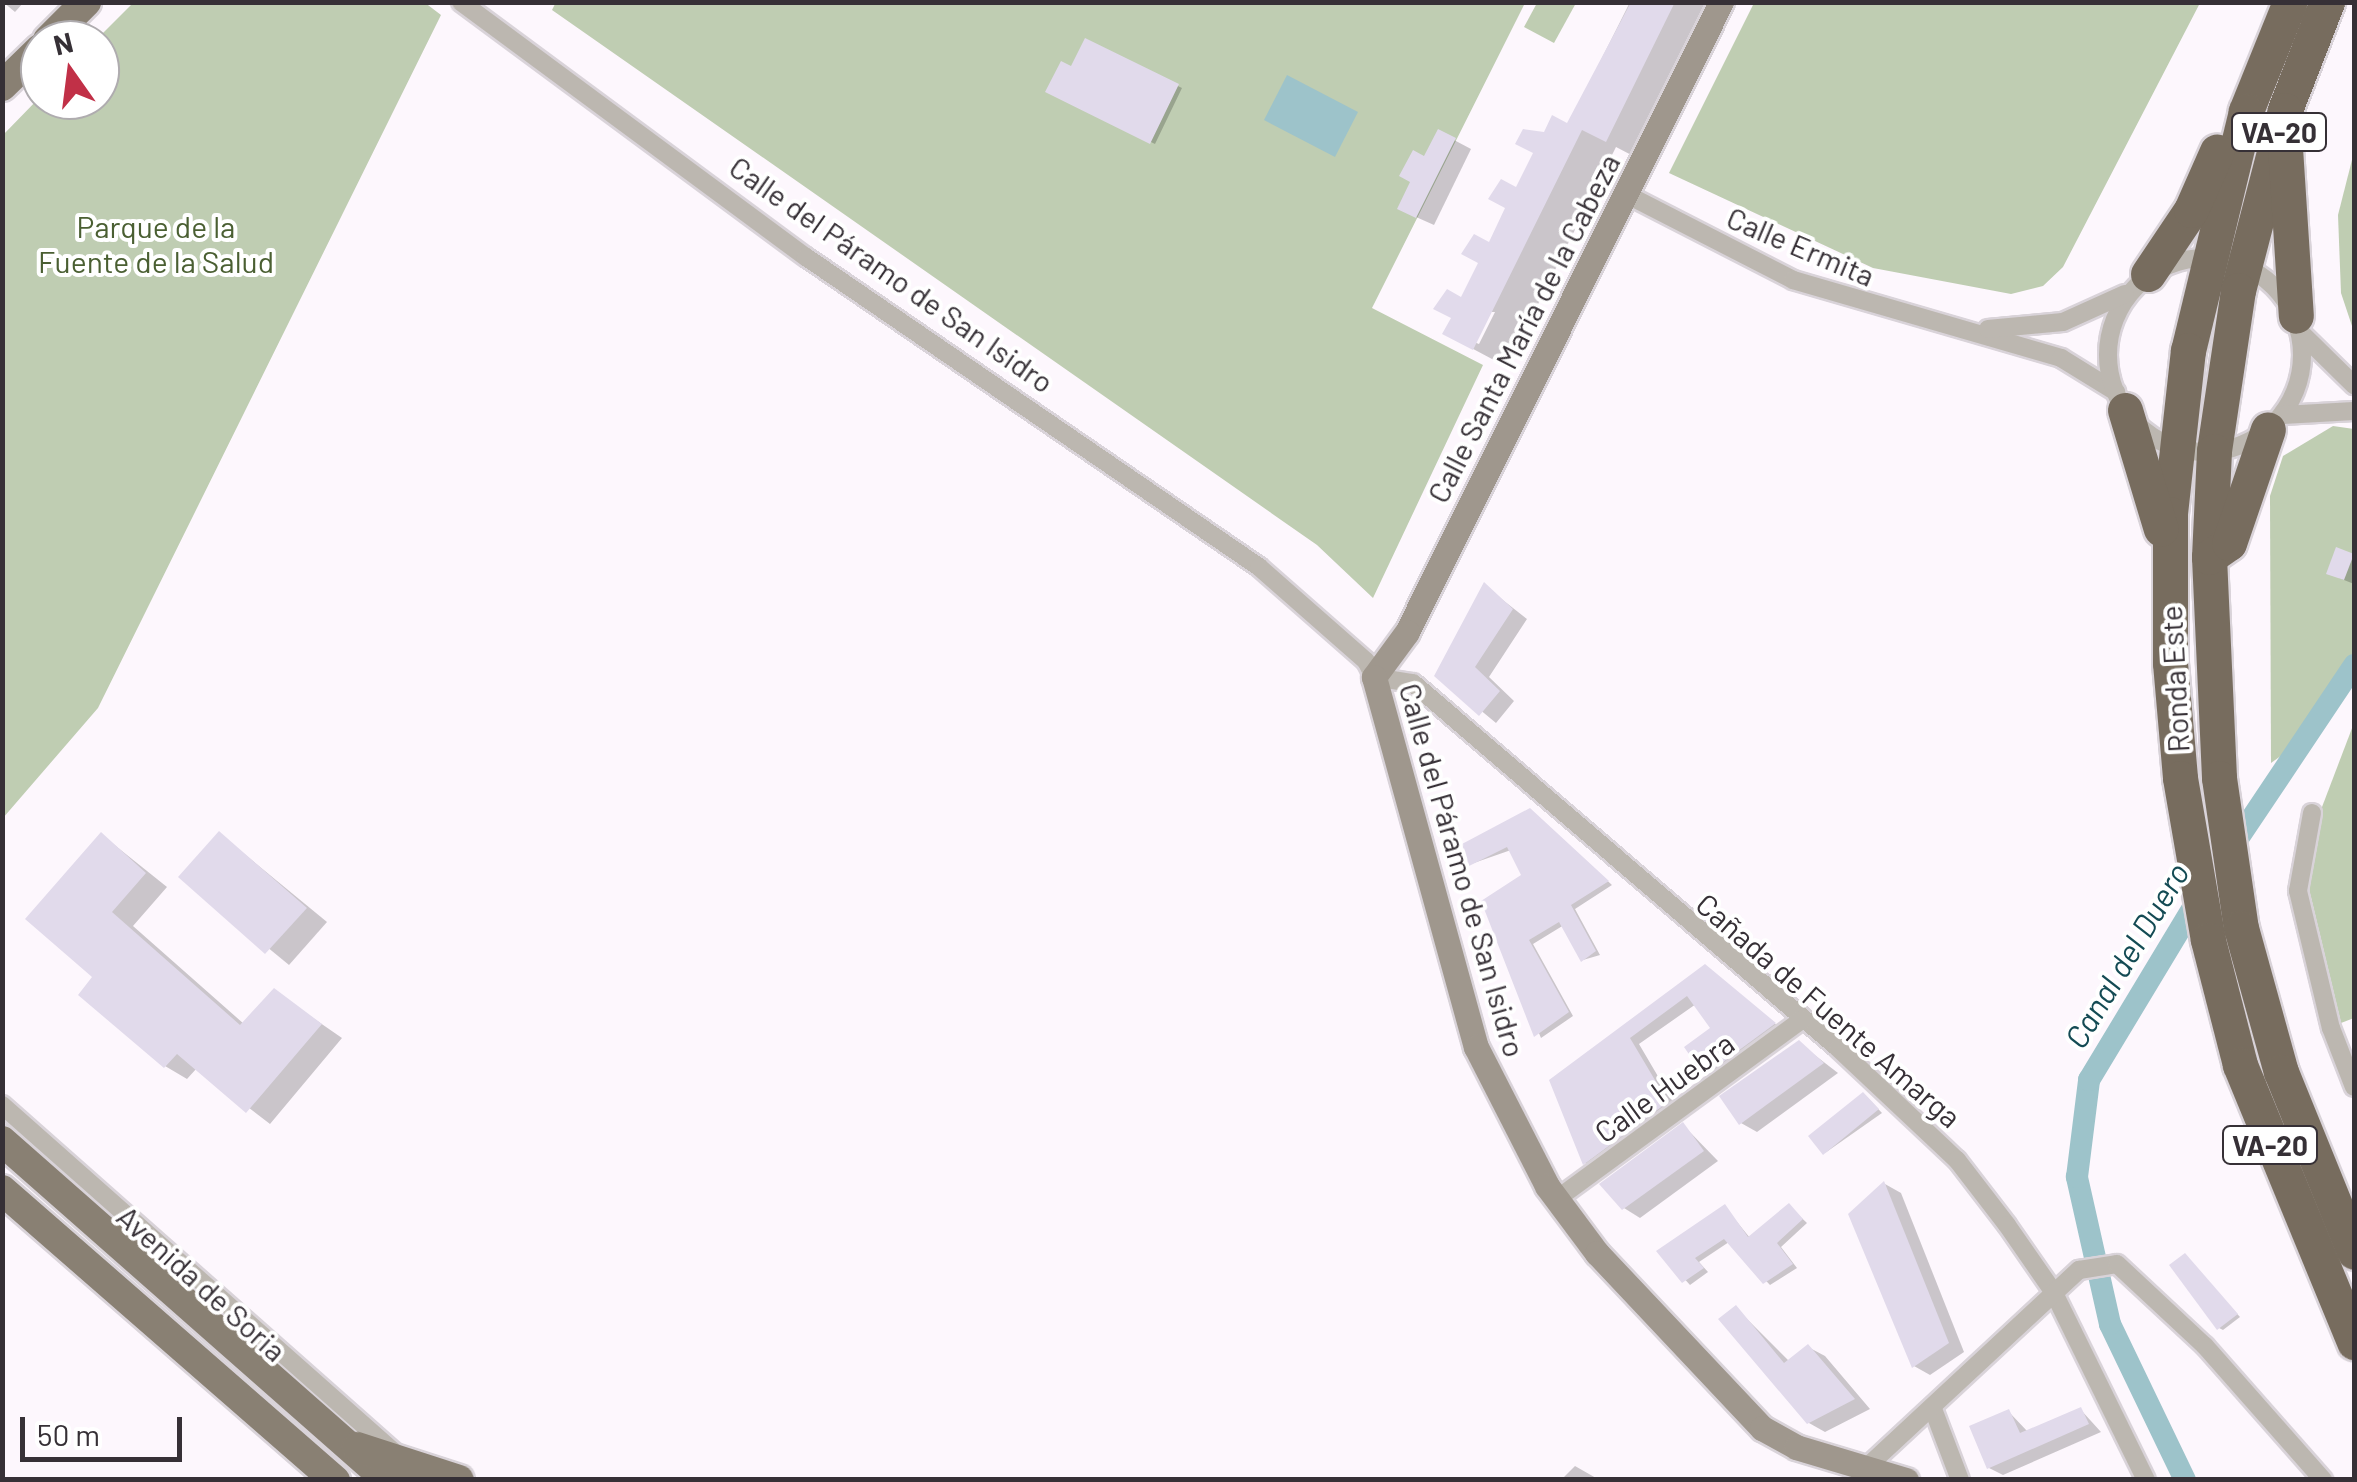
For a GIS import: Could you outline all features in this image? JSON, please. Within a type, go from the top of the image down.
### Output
[{"type":"highway","name":"Ronda Este","points":[[2290,2],[2246,112],[2205,258],[2176,447],[2168,554],[2170,663],[2188,827],[2208,940],[2240,1064],[2354,1342]]},
{"type":"highway","name":"Ronda Este","points":[[2328,2],[2285,110],[2244,266],[2214,451],[2209,557],[2222,811],[2241,928],[2281,1072],[2354,1252]]},
{"type":"highway","points":[[2285,110],[2298,324]]},
{"type":"highway","points":[[2137,284],[2191,210],[2226,130],[2246,112]]},
{"type":"highway","points":[[2120,401],[2168,554]]},
{"type":"highway","points":[[2209,557],[2230,543],[2276,422]]},
{"type":"main road","points":[[68,20],[86,2]]},
{"type":"main road","points":[[2,86],[20,68]]},
{"type":"main road","name":"Avenida de Soria","points":[[2,1141],[347,1444],[394,1470]]},
{"type":"main road","name":"Avenida de Soria","points":[[2,1190],[335,1480]]},
{"type":"main road","points":[[394,1470],[458,1480]]},
{"type":"street","name":"Calle del Páramo de San Isidro","points":[[461,2],[806,258],[1259,567],[1366,660],[1476,1047],[1556,1199],[1598,1253],[1762,1428],[1796,1447],[1869,1465],[1906,1480]]},
{"type":"street","name":"Calle Santa María de la Cabeza","points":[[1374,678],[1407,632],[1721,2]]},
{"type":"street","name":"Calle Ermita","points":[[1626,194],[1793,280],[2060,358],[2176,447]]},
{"type":"street","name":"Calle Ermita","points":[[1961,329],[2038,328],[2205,258]]},
{"type":"street","points":[[2205,258],[2244,266],[2282,296],[2298,324],[2354,384]]},
{"type":"street","points":[[2120,401],[2108,346],[2137,284]]},
{"type":"street","points":[[2276,422],[2302,361],[2298,324]]},
{"type":"street","points":[[2176,447],[2214,451],[2276,422],[2354,410]]},
{"type":"street","name":"Cañada de Fuente Amarga","points":[[1374,678],[1413,683],[1803,1019],[1956,1160],[2054,1293],[2146,1480]]},
{"type":"street","points":[[2312,813],[2298,890],[2332,1028],[2354,1087]]},
{"type":"street","name":"Calle Huebra","points":[[1556,1199],[1803,1019]]},
{"type":"street","name":"Avenida de Soria","points":[[2,1106],[394,1470]]},
{"type":"street","points":[[1869,1465],[2078,1270],[2117,1264],[2205,1346],[2323,1480]]},
{"type":"street","points":[[1933,1409],[1960,1480]]},
{"type":"green space","name":"Parque de la Fuente de la Salud","points":[[424,2],[441,15],[98,708],[3,818],[3,135],[20,118],[120,120],[120,20],[116,20],[133,3]]},
{"type":"green space","points":[[556,2],[1525,3],[1372,308],[1483,365],[1373,598],[1317,545],[552,10]]},
{"type":"green space","points":[[1754,2],[2200,3],[2063,267],[2043,286],[2011,294],[1873,268],[1669,173]]},
{"type":"green space","points":[[1537,3],[1576,3],[1554,43],[1524,27]]},
{"type":"green space","points":[[2354,152],[2354,332],[2341,293],[2338,215]]},
{"type":"green space","points":[[2333,426],[2354,429],[2354,653],[2296,745],[2271,763],[2270,496],[2283,456]]},
{"type":"green space","points":[[2354,723],[2354,1018],[2341,1023],[2308,885],[2322,807]]},
{"type":"water","points":[[1287,75],[1358,112],[1335,157],[1264,120]]},
{"type":"building","points":[[1631,2],[1675,2],[1606,142],[1582,130],[1473,350],[1442,334],[1451,318],[1433,309],[1447,289],[1461,297],[1478,263],[1461,254],[1474,234],[1489,242],[1505,208],[1488,199],[1501,179],[1516,187],[1533,153],[1515,144],[1523,129],[1544,132],[1552,115],[1567,123]]},
{"type":"building","points":[[1085,38],[1179,84],[1150,144],[1045,92],[1061,61],[1071,66]]},
{"type":"building","points":[[1438,129],[1456,138],[1416,218],[1397,209],[1410,182],[1399,176],[1413,150],[1424,156]]},
{"type":"building","points":[[2336,547],[2354,554],[2344,580],[2326,574]]},
{"type":"building","points":[[1484,582],[1513,609],[1475,667],[1500,691],[1479,716],[1434,676]]},
{"type":"building","points":[[1530,808],[1609,881],[1571,905],[1596,951],[1581,962],[1559,922],[1529,940],[1569,1012],[1534,1037],[1481,901],[1521,875],[1507,847],[1469,866],[1462,844]]},
{"type":"building","points":[[219,831],[307,908],[265,954],[178,877]]},
{"type":"building","points":[[101,832],[146,873],[112,912],[240,1025],[274,988],[322,1024],[246,1113],[177,1054],[164,1068],[78,995],[92,977],[25,919]]},
{"type":"building","points":[[1705,964],[1776,1023],[1704,1076],[1684,1047],[1710,1028],[1687,996],[1630,1038],[1668,1102],[1583,1165],[1549,1080]]},
{"type":"building","points":[[1799,1040],[1824,1063],[1739,1125],[1719,1096]]},
{"type":"building","points":[[1863,1092],[1879,1109],[1823,1155],[1808,1136]]},
{"type":"building","points":[[1683,1122],[1704,1151],[1622,1210],[1599,1184]]},
{"type":"building","points":[[1884,1181],[1949,1343],[1912,1368],[1848,1214]]},
{"type":"building","points":[[1789,1203],[1803,1219],[1777,1243],[1793,1264],[1763,1284],[1724,1239],[1695,1258],[1704,1268],[1682,1283],[1656,1251],[1725,1204],[1748,1237]]},
{"type":"building","points":[[2185,1253],[2238,1314],[2217,1330],[2169,1265]]},
{"type":"building","points":[[1736,1305],[1784,1363],[1808,1344],[1855,1399],[1807,1424],[1718,1319]]},
{"type":"building","points":[[2081,1407],[2089,1424],[1987,1469],[1969,1426],[2009,1409],[2020,1433]]},
{"type":"waterway","name":"Canal del Duero","points":[[2229,852],[2354,665]]},
{"type":"waterway","name":"Canal del Duero","points":[[2185,1480],[2110,1324],[2077,1177],[2089,1080],[2203,891]]}]
